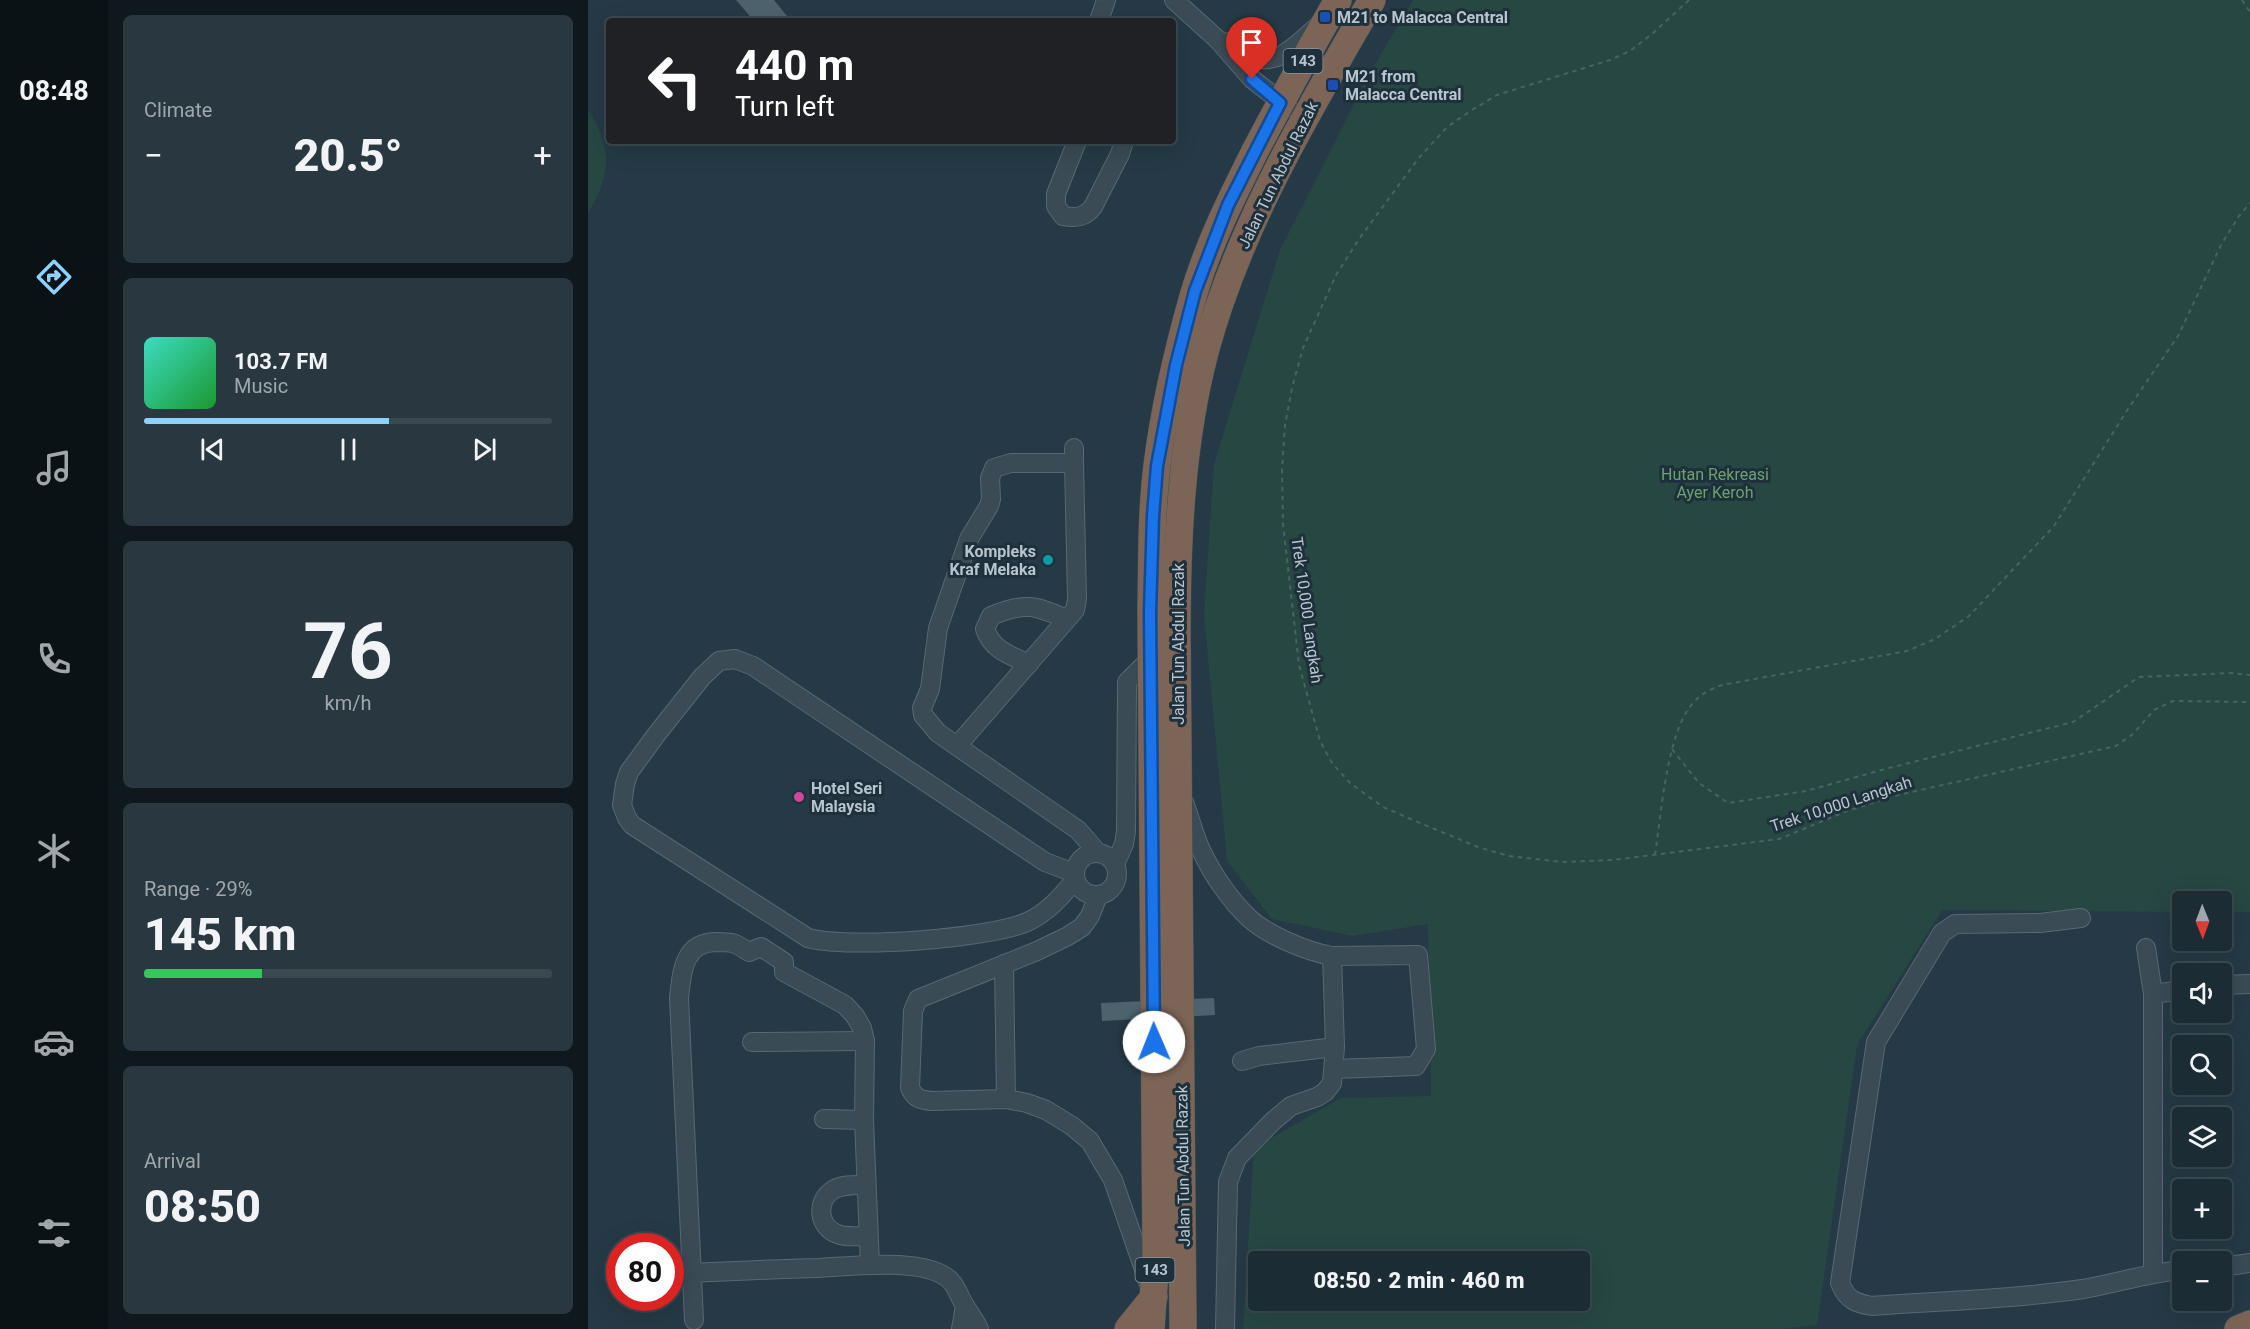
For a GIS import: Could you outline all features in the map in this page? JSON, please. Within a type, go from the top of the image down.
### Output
[{"type":"highway","name":"Jalan Tun Abdul Razak","points":[[1183,1329],[1177,569],[1185,460],[1205,351],[1233,268],[1261,201],[1305,117],[1372,0]]},
{"type":"highway","name":"Jalan Tun Abdul Razak","points":[[1151,1329],[1156,1256],[1152,564],[1155,486],[1164,420],[1195,291],[1211,246],[1228,205],[1280,103],[1332,10]]},
{"type":"highway","points":[[1128,1329],[1154,1297]]},
{"type":"highway","points":[[2238,1329],[2250,1324]]},
{"type":"street","points":[[1101,18],[1106,0]]},
{"type":"street","points":[[1174,0],[1217,39],[1252,79],[1280,103],[1305,117]]},
{"type":"street","points":[[1217,39],[1231,43],[1251,57],[1270,60],[1286,52],[1332,10]]},
{"type":"street","points":[[1076,144],[1056,194],[1056,206],[1063,216],[1076,218],[1087,215],[1123,144]]},
{"type":"street","points":[[957,746],[1075,610],[1077,599],[1074,455],[1011,463],[994,468],[990,478],[991,499],[969,539],[938,628],[930,689],[922,708],[923,715],[938,733],[1078,830],[1098,853],[1111,859],[1118,871],[1115,885],[1105,894],[1098,896],[1084,892],[1075,877],[1045,862],[753,666],[735,659],[719,661],[702,676],[629,772],[622,797],[627,818],[633,825],[808,938],[821,941],[861,942],[944,938],[1004,929],[1041,914],[1059,899],[1075,877],[1080,861],[1085,856],[1098,853]]},
{"type":"street","points":[[1029,664],[1000,650],[990,641],[985,629],[991,616],[1024,605],[1044,609],[1067,619]]},
{"type":"street","points":[[1115,864],[1124,844],[1126,831],[1127,682],[1151,658]]},
{"type":"street","points":[[1178,783],[1200,849],[1230,896],[1250,919],[1286,940],[1332,956],[1418,955],[1426,1049],[1416,1066],[1334,1069]]},
{"type":"street","points":[[1098,896],[1090,916],[1082,927],[1037,951],[918,999],[913,1011],[910,1088],[913,1096],[932,1101],[1006,1099],[1046,1110],[1072,1126],[1090,1141],[1113,1180],[1154,1297]]},
{"type":"street","points":[[2081,918],[2040,923],[1955,924],[1942,933],[1876,1042],[1840,1283],[1845,1295],[1854,1303],[1872,1306],[2067,1291],[2153,1272],[2172,1271]]},
{"type":"street","points":[[694,1320],[678,998],[688,954],[702,943],[734,942],[749,952],[761,947],[784,962],[784,972],[845,1005],[862,1028],[865,1041],[864,1120],[870,1265]]},
{"type":"street","points":[[2146,948],[2153,994],[2153,1272]]},
{"type":"street","points":[[1225,1329],[1227,1199],[1232,1169],[1244,1150],[1282,1113],[1291,1106],[1317,1097],[1325,1092],[1332,1083],[1335,1047],[1332,956]]},
{"type":"street","points":[[1004,964],[1006,1099]]},
{"type":"street","points":[[2232,985],[2250,984]]},
{"type":"street","points":[[2153,994],[2172,991]]},
{"type":"street","points":[[752,1042],[865,1041]]},
{"type":"street","points":[[1242,1061],[1259,1056],[1335,1047]]},
{"type":"street","points":[[824,1119],[864,1120]]},
{"type":"street","points":[[866,1185],[847,1185],[833,1190],[824,1200],[820,1213],[825,1225],[835,1233],[847,1236],[868,1236]]},
{"type":"street","points":[[2232,1266],[2250,1263]]},
{"type":"street","points":[[691,1273],[870,1265],[929,1268],[943,1274],[954,1283],[980,1329]]},
{"type":"street","points":[[961,1329],[965,1306]]},
{"type":"path","name":"Trek 10,000 Langkah","points":[[1689,0],[1630,51],[1610,60],[1497,95],[1448,127],[1418,159],[1359,239],[1336,276],[1303,348],[1290,397],[1282,470],[1283,524],[1299,665],[1320,741],[1332,763],[1350,783],[1383,807],[1478,847],[1509,856],[1563,862],[1613,860],[1779,839],[1847,811],[1894,796],[2116,746],[2133,734],[2154,710],[2173,701],[2250,702]]},
{"type":"path","points":[[2242,0],[2250,12]]},
{"type":"path","points":[[1655,855],[1672,748],[1683,716],[1693,702],[1706,692],[1722,685],[1907,651],[1935,639],[1969,616],[2054,526],[2074,498],[2128,409],[2178,336],[2221,245],[2250,203]]},
{"type":"path","points":[[1672,748],[1699,783],[1728,803],[1806,791],[2073,722],[2139,677],[2231,673],[2250,675]]},
{"type":"green space","name":"Hutan Rekreasi Ayer Keroh","points":[[1413,0],[2250,0],[2250,912],[2232,912],[2232,891],[2172,891],[2172,912],[1942,910],[1857,1045],[1817,1325],[1782,1329],[1243,1329],[1254,1148],[1341,1098],[1431,1096],[1428,924],[1353,936],[1272,919],[1227,861],[1204,614],[1214,464],[1280,250],[1370,73]]},
{"type":"green space","points":[[588,110],[602,137],[606,162],[601,186],[588,213]]},
{"type":"building","points":[[736,0],[774,0],[789,18],[751,18]]},
{"type":"building","points":[[1214,998],[1215,1015],[1102,1021],[1101,1003]]},
{"type":"place","name":"M21 to Malacca Central","points":[[1325,17]]},
{"type":"place","name":"M21 from Malacca Central","points":[[1333,85]]},
{"type":"place","name":"Kompleks Kraf Melaka","points":[[1048,560]]},
{"type":"place","name":"Hotel Seri Malaysia","points":[[799,797]]},
{"type":"route","points":[[1154,1042],[1150,611],[1157,466],[1164,420],[1195,291],[1228,205],[1280,103],[1252,79]]}]
